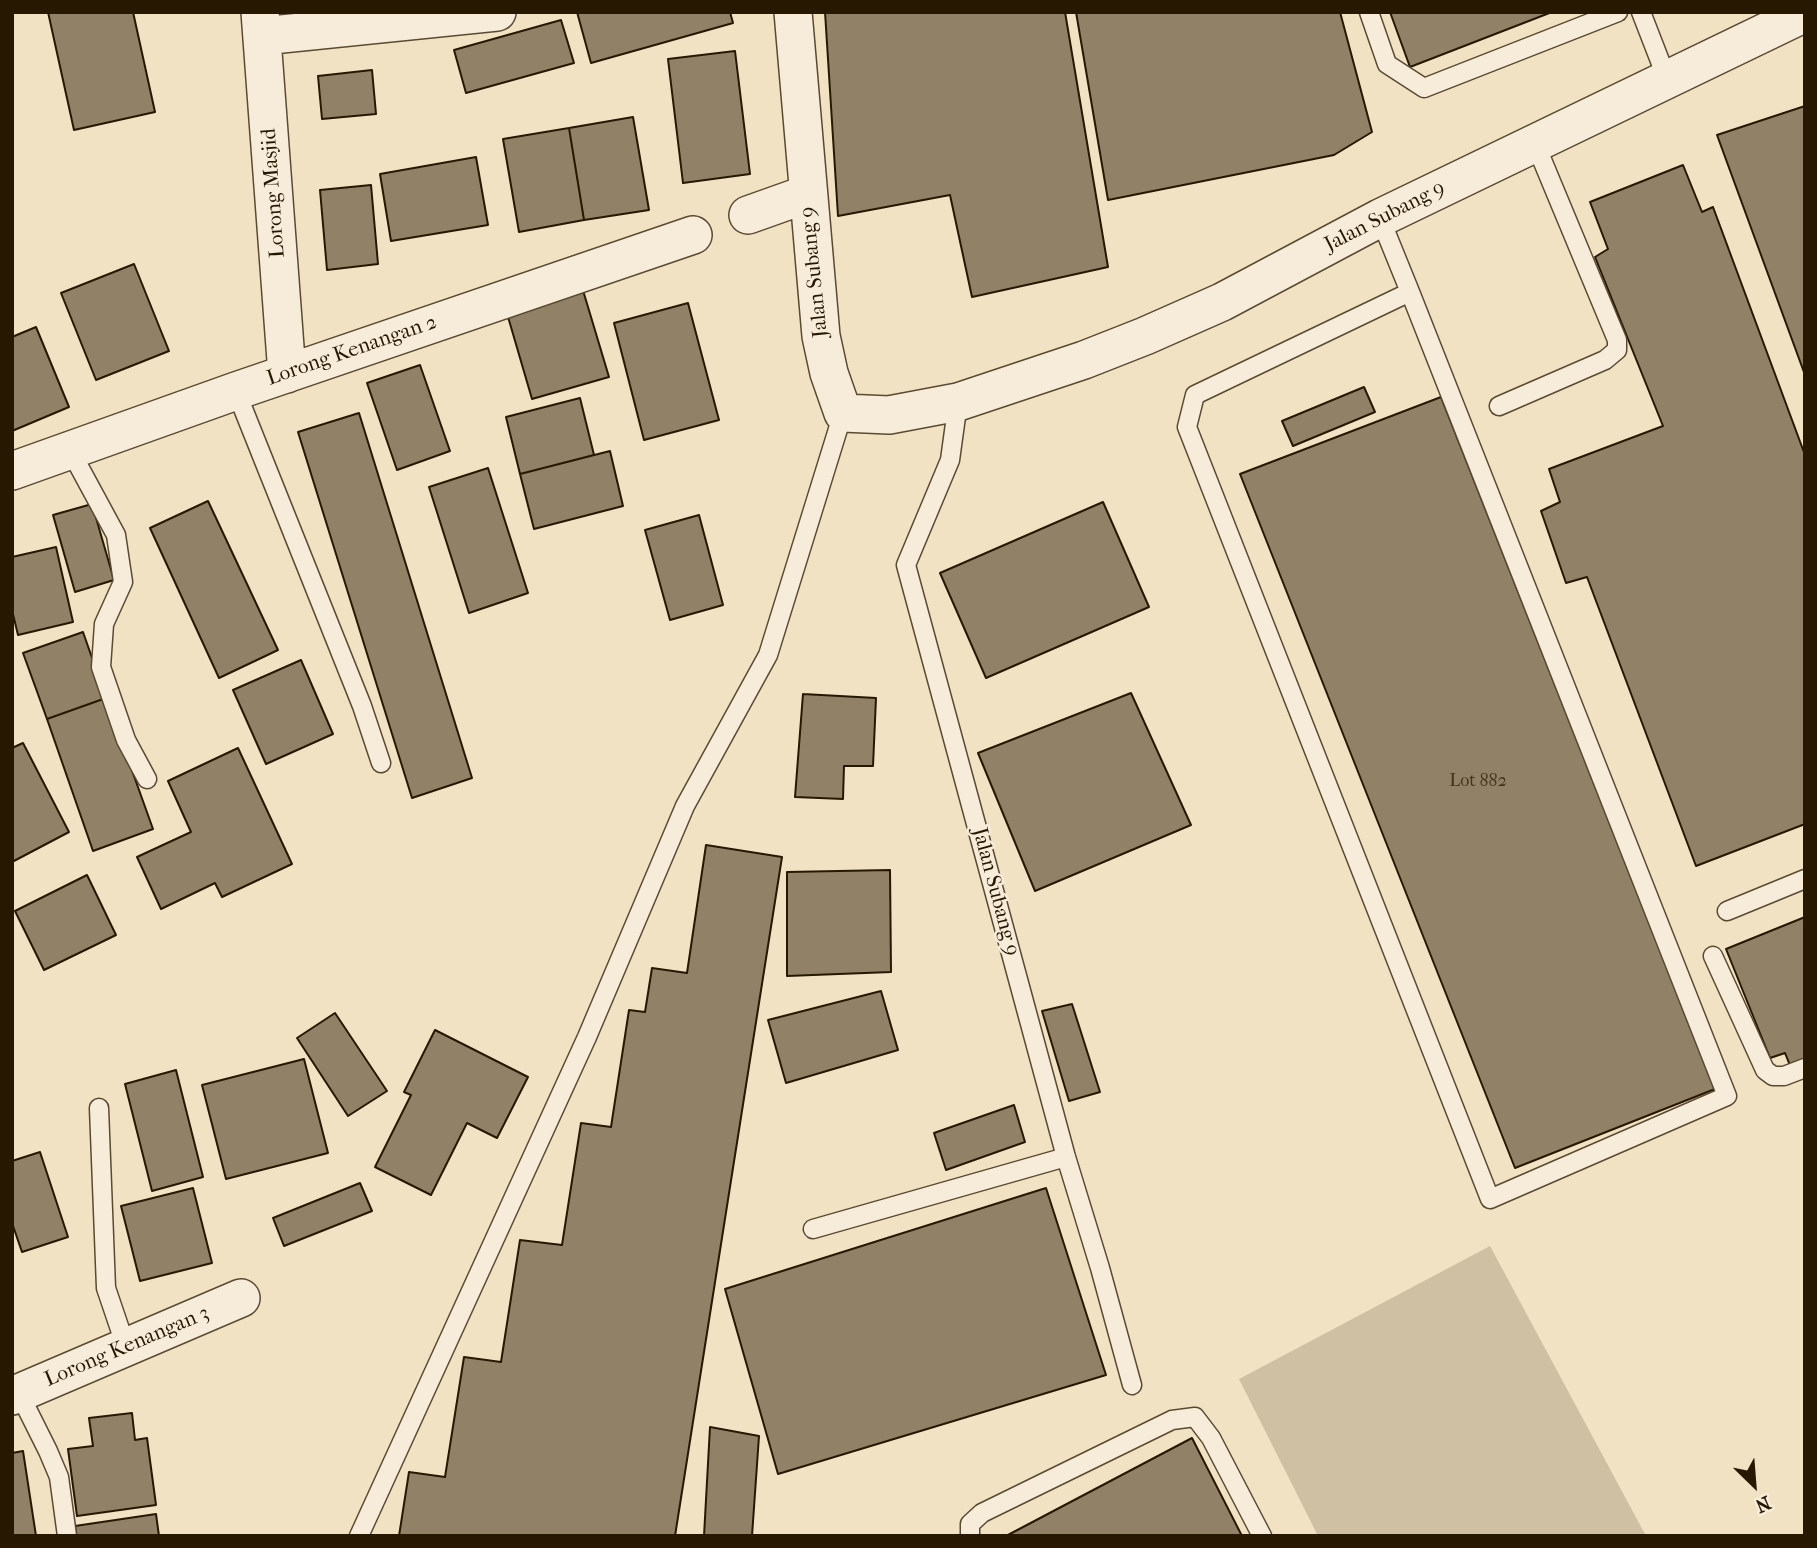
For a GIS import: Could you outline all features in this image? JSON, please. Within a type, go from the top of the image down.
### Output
[{"type":"street","points":[[261,24],[497,12]]},
{"type":"street","name":"Jalan Subang 9","points":[[793,12],[821,336],[829,373],[844,413],[889,415],[957,402],[1084,360],[1145,336],[1222,302],[1380,218],[1805,13]]},
{"type":"street","name":"Lorong Masjid","points":[[261,24],[287,373]]},
{"type":"street","points":[[748,215],[807,194]]},
{"type":"street","name":"Lorong Kenangan 2","points":[[12,471],[287,373],[693,235]]},
{"type":"street","name":"Lorong Kenangan 3","points":[[15,1395],[241,1298]]},
{"type":"lane","points":[[1369,12],[1387,64],[1424,88],[1618,12]]},
{"type":"lane","points":[[1642,12],[1667,79]]},
{"type":"lane","points":[[1499,406],[1605,360],[1616,350],[1617,340],[1535,143]]},
{"type":"lane","points":[[1380,218],[1410,292],[1727,1097],[1490,1199],[1187,427],[1195,395],[1410,292]]},
{"type":"lane","points":[[236,391],[362,706],[381,763]]},
{"type":"lane","name":"Jalan Subang 9","points":[[957,402],[950,460],[906,565],[1066,1157],[1132,1385]]},
{"type":"lane","points":[[359,1536],[587,1037],[684,806],[768,655],[844,413]]},
{"type":"lane","points":[[70,450],[116,536],[123,582],[104,624],[100,667],[126,740],[147,779]]},
{"type":"lane","points":[[1727,911],[1805,879]]},
{"type":"lane","points":[[1713,956],[1765,1070],[1773,1076],[1784,1076],[1805,1068]]},
{"type":"lane","points":[[99,1108],[106,1288],[126,1348]]},
{"type":"lane","points":[[813,1229],[1066,1157]]},
{"type":"lane","points":[[15,1395],[48,1451],[58,1477],[67,1536]]},
{"type":"lane","points":[[970,1536],[970,1524],[982,1513],[1171,1420],[1195,1417],[1212,1438],[1262,1536]]},
{"type":"shaded area","points":[[1490,1246],[1646,1536],[1318,1536],[1239,1379]]},
{"type":"building","points":[[48,12],[133,12],[155,112],[74,130]]},
{"type":"building","points":[[577,12],[730,12],[733,23],[591,63]]},
{"type":"building","points":[[825,12],[1065,12],[1108,267],[972,297],[950,195],[838,216]]},
{"type":"building","points":[[1076,12],[1340,12],[1372,132],[1334,155],[1108,200]]},
{"type":"building","points":[[1390,12],[1552,12],[1410,67]]},
{"type":"building","points":[[561,20],[574,63],[466,93],[454,50]]},
{"type":"building","points":[[735,51],[750,174],[683,183],[668,59]]},
{"type":"building","points":[[372,70],[376,114],[322,119],[318,76]]},
{"type":"building","points":[[1805,106],[1805,375],[1717,135]]},
{"type":"building","points":[[633,117],[649,210],[584,220],[569,128]]},
{"type":"building","points":[[569,128],[584,220],[519,232],[503,139]]},
{"type":"building","points":[[476,157],[488,225],[391,241],[380,174]]},
{"type":"building","points":[[1683,165],[1702,212],[1713,207],[1805,455],[1805,824],[1696,866],[1587,577],[1566,583],[1541,511],[1560,502],[1549,469],[1663,426],[1595,257],[1608,249],[1590,202]]},
{"type":"building","points":[[371,185],[378,264],[327,270],[320,190]]},
{"type":"building","points":[[134,264],[169,351],[96,380],[61,293]]},
{"type":"building","points":[[582,287],[609,377],[532,399],[506,310]]},
{"type":"building","points":[[688,303],[719,420],[644,440],[614,323]]},
{"type":"building","points":[[36,327],[69,407],[12,431],[12,337]]},
{"type":"building","points":[[420,365],[450,451],[397,470],[367,383]]},
{"type":"building","points":[[1364,387],[1375,412],[1293,446],[1282,421]]},
{"type":"building","points":[[1441,397],[1715,1089],[1515,1168],[1240,474]]},
{"type":"building","points":[[580,398],[594,455],[520,474],[506,417]]},
{"type":"building","points":[[359,413],[472,778],[412,798],[298,432]]},
{"type":"building","points":[[610,451],[623,506],[534,529],[520,474]]},
{"type":"building","points":[[488,468],[528,593],[469,613],[429,487]]},
{"type":"building","points":[[208,501],[278,650],[219,678],[150,528]]},
{"type":"building","points":[[1103,502],[1149,607],[986,678],[940,573]]},
{"type":"building","points":[[92,504],[114,580],[75,592],[53,515]]},
{"type":"building","points":[[699,515],[723,605],[670,620],[645,530]]},
{"type":"building","points":[[56,547],[73,622],[18,635],[12,610],[12,557]]},
{"type":"building","points":[[83,632],[106,698],[47,719],[23,653]]},
{"type":"building","points":[[301,660],[333,734],[266,764],[233,690]]},
{"type":"building","points":[[1131,693],[1191,825],[1035,891],[978,753]]},
{"type":"building","points":[[803,694],[876,698],[873,766],[844,766],[843,799],[795,797]]},
{"type":"building","points":[[106,698],[153,829],[93,851],[47,719]]},
{"type":"building","points":[[23,743],[69,832],[12,862],[12,748]]},
{"type":"building","points":[[238,748],[292,864],[222,897],[215,883],[161,909],[137,857],[191,832],[168,781]]},
{"type":"building","points":[[706,845],[782,857],[675,1536],[399,1536],[409,1472],[445,1477],[464,1357],[501,1362],[520,1240],[562,1245],[581,1123],[611,1127],[629,1010],[645,1012],[652,968],[687,973]]},
{"type":"building","points":[[890,870],[891,972],[787,976],[787,872]]},
{"type":"building","points":[[87,875],[116,935],[44,970],[15,911]]},
{"type":"building","points":[[1805,917],[1805,1062],[1791,1068],[1785,1053],[1770,1058],[1726,949]]},
{"type":"building","points":[[881,991],[898,1050],[786,1083],[768,1020]]},
{"type":"building","points":[[1072,1004],[1100,1092],[1069,1101],[1042,1011]]},
{"type":"building","points":[[335,1013],[387,1091],[348,1116],[297,1038]]},
{"type":"building","points":[[435,1030],[528,1077],[497,1138],[467,1123],[431,1195],[375,1167],[411,1095],[404,1092]]},
{"type":"building","points":[[304,1059],[328,1153],[226,1179],[202,1085]]},
{"type":"building","points":[[176,1070],[203,1177],[152,1191],[125,1084]]},
{"type":"building","points":[[1014,1105],[1025,1142],[946,1170],[934,1133]]},
{"type":"building","points":[[40,1152],[68,1237],[22,1252],[12,1223],[12,1161]]},
{"type":"building","points":[[360,1183],[372,1211],[284,1246],[273,1218]]},
{"type":"building","points":[[193,1188],[212,1263],[140,1281],[121,1206]]},
{"type":"building","points":[[1046,1188],[1106,1375],[778,1474],[725,1289]]},
{"type":"building","points":[[132,1413],[135,1440],[147,1438],[156,1505],[77,1516],[68,1449],[93,1446],[89,1418]]},
{"type":"building","points":[[710,1427],[759,1436],[752,1536],[704,1536]]},
{"type":"building","points":[[1192,1438],[1242,1536],[1006,1536]]},
{"type":"building","points":[[23,1451],[36,1536],[12,1536],[12,1453]]},
{"type":"building","points":[[156,1514],[159,1536],[76,1536],[75,1526]]}]
